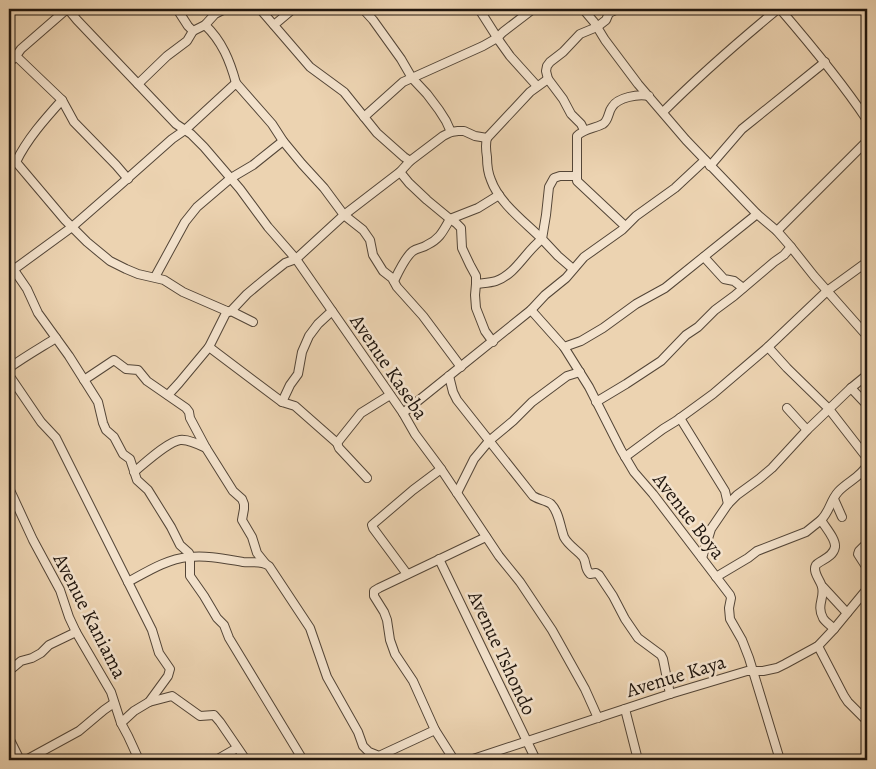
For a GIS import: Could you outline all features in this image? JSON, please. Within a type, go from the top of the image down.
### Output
[{"type":"street","points":[[9,63],[21,49],[68,9]]},
{"type":"street","name":"Avenue Kaseba","points":[[68,9],[176,124],[204,147],[296,259],[499,556],[520,582],[552,630],[585,689],[598,718]]},
{"type":"street","points":[[177,9],[193,31]]},
{"type":"street","points":[[138,84],[187,41],[193,31],[204,25],[215,14],[226,9]]},
{"type":"street","points":[[260,9],[310,67],[344,92],[382,139],[410,160]]},
{"type":"street","points":[[274,25],[293,9]]},
{"type":"street","points":[[363,9],[401,59],[412,78],[439,110],[451,132]]},
{"type":"street","points":[[479,9],[510,56],[537,86]]},
{"type":"street","points":[[364,117],[403,82],[483,46],[497,38],[533,9]]},
{"type":"street","points":[[583,9],[638,84],[686,140],[791,247],[867,336]]},
{"type":"street","points":[[584,130],[571,114],[548,78],[547,66],[580,34],[597,27],[606,20],[609,13],[618,9]]},
{"type":"street","points":[[663,112],[720,58],[779,9],[825,62],[867,119]]},
{"type":"street","points":[[204,25],[223,47],[236,83],[272,124],[283,141],[324,188],[344,215],[363,230],[370,240],[373,255],[383,271],[394,281],[397,287],[423,316],[461,366]]},
{"type":"street","points":[[16,56],[62,100],[74,122],[128,179]]},
{"type":"street","points":[[403,413],[531,310],[545,295],[566,278],[584,257],[707,163],[742,129],[825,62]]},
{"type":"street","points":[[548,78],[537,86],[487,138],[485,145],[487,166],[491,182],[499,195],[573,269]]},
{"type":"street","points":[[236,83],[185,130],[172,139],[72,227],[11,269],[27,289],[38,313],[98,402],[106,430],[114,438],[123,454],[130,459],[137,480],[148,490],[180,545],[186,550],[190,557],[190,576],[217,618],[224,625],[229,638],[303,760]]},
{"type":"street","points":[[635,95],[638,84]]},
{"type":"street","points":[[625,226],[578,183],[576,176],[577,136],[584,130],[605,122],[615,103],[635,95],[648,96]]},
{"type":"street","points":[[16,162],[38,127],[62,100]]},
{"type":"street","points":[[168,395],[209,347],[229,311],[280,267],[296,259],[344,215],[400,172],[410,160],[451,132],[464,132],[487,138]]},
{"type":"street","points":[[155,277],[186,222],[198,207],[231,178],[253,165],[283,141]]},
{"type":"street","points":[[777,232],[867,141]]},
{"type":"street","points":[[9,156],[72,227],[110,261],[138,274],[164,280],[189,295],[253,322]]},
{"type":"street","points":[[400,172],[421,195],[461,228],[462,248],[476,276],[476,308],[485,331],[493,342]]},
{"type":"street","points":[[476,284],[495,281],[511,273],[535,244],[542,239],[549,187],[554,178],[576,176]]},
{"type":"street","points":[[394,281],[412,251],[437,239],[450,219],[478,208],[499,195]]},
{"type":"street","points":[[564,347],[581,341],[636,304],[665,288],[757,214]]},
{"type":"street","points":[[596,402],[661,360],[686,335],[784,255],[791,247]]},
{"type":"street","points":[[704,257],[724,279],[734,281],[743,288]]},
{"type":"street","points":[[625,457],[713,394],[768,347],[827,291],[867,262]]},
{"type":"street","name":"Avenue Boya","points":[[531,310],[564,347],[580,372],[634,472],[653,494],[730,596],[730,619],[742,640],[753,671],[780,760]]},
{"type":"street","points":[[282,402],[298,374],[302,352],[309,336],[318,324],[332,311]]},
{"type":"street","points":[[9,368],[56,338]]},
{"type":"street","points":[[209,347],[282,402],[295,406],[337,443],[339,448],[367,478]]},
{"type":"street","points":[[768,347],[829,409],[867,458]]},
{"type":"street","points":[[84,380],[114,360],[126,369],[138,370],[147,381],[186,408],[206,448],[233,491],[242,499],[244,504],[242,520],[252,537],[257,553],[269,566],[310,628],[327,677],[358,732],[363,746],[369,752],[377,758],[435,730]]},
{"type":"street","points":[[457,493],[474,459],[489,441],[532,402],[567,376],[580,372]]},
{"type":"street","points":[[9,375],[41,422],[56,438],[152,630],[159,653],[170,670],[164,682],[148,702],[121,723]]},
{"type":"street","points":[[702,558],[711,529],[728,504],[772,468],[807,430],[867,375]]},
{"type":"street","points":[[449,376],[457,400],[533,496],[553,506],[565,538],[583,557],[588,572],[590,574],[599,574],[638,638],[661,655],[670,694]]},
{"type":"street","points":[[851,388],[867,405]]},
{"type":"street","points":[[337,443],[361,413],[390,395]]},
{"type":"street","points":[[787,408],[807,430]]},
{"type":"street","points":[[680,418],[725,491],[728,504]]},
{"type":"street","points":[[134,472],[159,452],[180,440],[190,441],[206,448]]},
{"type":"street","points":[[716,577],[757,551],[806,532],[821,520],[837,493],[867,467]]},
{"type":"street","points":[[407,574],[372,525],[412,490],[441,469]]},
{"type":"street","name":"Avenue Kaniama","points":[[9,488],[11,500],[60,590],[76,632],[111,692],[121,723],[139,760]]},
{"type":"street","points":[[834,499],[842,518]]},
{"type":"street","points":[[821,520],[835,541],[835,546],[834,551],[827,559],[816,564],[815,572],[822,586],[847,613]]},
{"type":"street","points":[[454,760],[435,730],[413,682],[396,654],[390,640],[387,620],[374,596],[374,591],[486,537]]},
{"type":"street","points":[[867,543],[858,554],[867,568]]},
{"type":"street","points":[[128,582],[156,567],[176,559],[190,557],[265,563]]},
{"type":"street","name":"Avenue Tshondo","points":[[439,559],[536,760]]},
{"type":"street","points":[[822,586],[820,609],[823,619],[834,629]]},
{"type":"street","name":"Avenue Kaya","points":[[470,760],[670,694],[747,671],[777,668],[818,646],[867,588]]},
{"type":"street","points":[[9,671],[21,661],[32,658],[49,645],[76,632]]},
{"type":"street","points":[[818,646],[844,696],[867,721]]},
{"type":"street","points":[[164,682],[172,696],[200,716],[211,715],[217,717],[246,760]]},
{"type":"street","points":[[148,702],[172,696]]},
{"type":"street","points":[[26,760],[79,731],[114,703]]},
{"type":"street","points":[[625,709],[638,760]]},
{"type":"street","points":[[9,738],[20,760]]},
{"type":"street","points":[[216,760],[237,748]]}]
